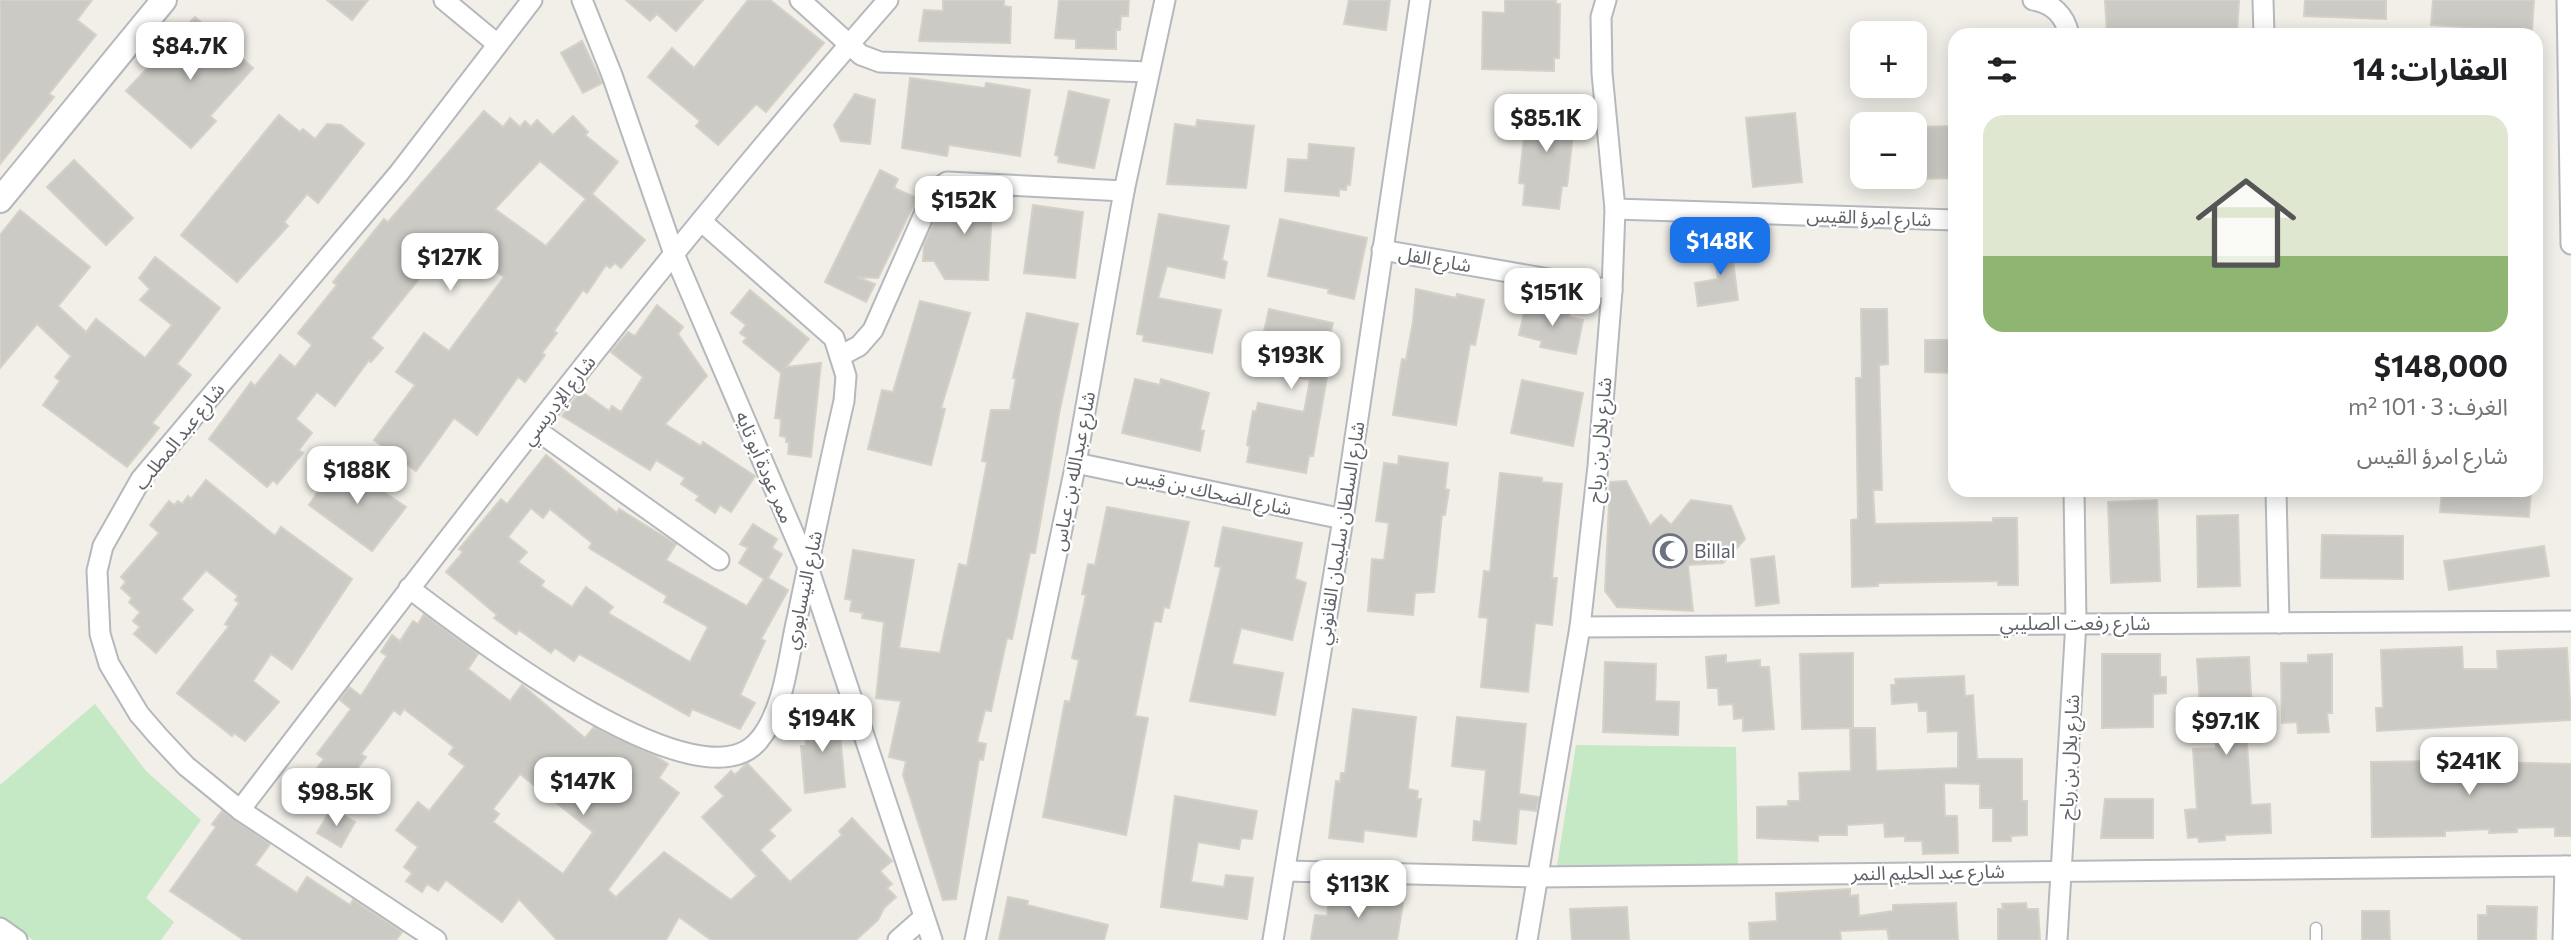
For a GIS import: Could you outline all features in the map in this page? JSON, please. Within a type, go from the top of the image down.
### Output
[{"type":"street","points":[[0,201],[164,0]]},
{"type":"street","points":[[444,0],[496,43]]},
{"type":"street","name":"شارع عبد المطلب","points":[[436,940],[240,810],[186,766],[158,736],[139,714],[109,664],[100,634],[97,571],[103,546],[141,479],[399,173],[531,0]]},
{"type":"street","name":"ممر عودة أبو تايه","points":[[582,0],[612,75],[674,254],[808,566],[932,940]]},
{"type":"street","points":[[800,0],[861,55],[900,64],[1148,72]]},
{"type":"street","name":"شارع الإدريسي","points":[[240,810],[409,589],[674,254],[888,0]]},
{"type":"street","name":"شارع عبدالله بن عباس","points":[[975,940],[1076,463],[1124,191],[1165,0]]},
{"type":"street","name":"شارع السلطان سليمان القانوني","points":[[1273,940],[1343,519],[1420,0]]},
{"type":"street","name":"شارع بلال بن رباح","points":[[1527,940],[1580,627],[1612,290],[1615,209],[1602,72],[1601,17],[1606,0]]},
{"type":"street","points":[[2033,0],[2052,6],[2062,17],[2066,28]]},
{"type":"street","points":[[2263,0],[2264,28]]},
{"type":"street","points":[[2567,0],[2571,244]]},
{"type":"street","points":[[842,355],[859,346],[873,330],[929,203],[937,189],[947,182],[1124,191]]},
{"type":"street","name":"شارع امرؤ القيس","points":[[1615,209],[1948,220]]},
{"type":"street","name":"شارع النيسابوري","points":[[409,589],[555,694],[657,742],[692,754],[734,758],[755,745],[770,721],[782,687],[844,401],[846,376],[835,338],[701,221]]},
{"type":"street","name":"شارع الفل","points":[[1382,250],[1612,290]]},
{"type":"street","points":[[535,429],[719,559]]},
{"type":"street","name":"شارع الضحاك بن قيس","points":[[1076,463],[1343,519]]},
{"type":"street","name":"شارع بلال بن رباح","points":[[2057,940],[2076,622],[2074,497]]},
{"type":"street","points":[[2276,497],[2279,623]]},
{"type":"street","name":"شارع رفعت الصليبي","points":[[1580,627],[2571,621]]},
{"type":"street","points":[[2563,940],[2568,866]]},
{"type":"street","name":"شارع عبد الحليم النمر","points":[[1285,871],[1537,877],[2063,870],[2318,871],[2568,866]]},
{"type":"street","points":[[898,940],[923,918]]},
{"type":"street","points":[[0,928],[17,940]]},
{"type":"lane","points":[[2316,928],[2316,940]]},
{"type":"green space","points":[[95,704],[146,771],[201,820],[146,898],[174,922],[161,940],[33,940],[0,917],[0,785]]},
{"type":"green space","points":[[1576,745],[1736,747],[1738,865],[1557,866]]},
{"type":"building","points":[[0,0],[92,0],[77,20],[96,35],[49,94],[54,97],[0,164]]},
{"type":"building","points":[[327,0],[368,0],[352,20]]},
{"type":"building","points":[[626,0],[703,0],[676,31],[657,14],[650,21]]},
{"type":"building","points":[[748,0],[770,0],[824,43],[766,112],[756,104],[718,145],[696,126],[700,121],[648,77],[672,48],[694,68]]},
{"type":"building","points":[[943,0],[1004,0],[1004,6],[1011,7],[1010,43],[919,41],[924,10],[943,11]]},
{"type":"building","points":[[1059,0],[1129,0],[1128,16],[1121,16],[1120,30],[1116,30],[1116,49],[1076,48],[1076,39],[1055,38]]},
{"type":"building","points":[[1349,0],[1390,0],[1386,30],[1344,24]]},
{"type":"building","points":[[1505,0],[1556,0],[1556,4],[1560,4],[1559,58],[1554,58],[1554,71],[1482,69],[1483,12],[1505,13]]},
{"type":"building","points":[[2105,0],[2239,0],[2237,28],[2107,28]]},
{"type":"building","points":[[2305,0],[2386,0],[2386,19],[2304,16]]},
{"type":"building","points":[[2433,0],[2534,0],[2532,28],[2431,25]]},
{"type":"building","points":[[195,17],[253,68],[210,116],[216,121],[191,148],[126,91]]},
{"type":"building","points":[[582,41],[602,83],[583,93],[561,53]]},
{"type":"building","points":[[910,78],[985,88],[986,83],[1030,90],[1020,156],[949,145],[947,156],[902,148]]},
{"type":"building","points":[[1069,91],[1109,100],[1094,168],[1058,162],[1059,156],[1055,155]]},
{"type":"building","points":[[855,94],[875,100],[870,144],[841,141],[834,125]]},
{"type":"building","points":[[1533,99],[1570,103],[1568,125],[1574,126],[1567,186],[1562,186],[1559,209],[1523,205],[1525,184],[1519,183],[1526,118],[1531,119]]},
{"type":"building","points":[[484,111],[503,127],[510,118],[520,127],[525,121],[531,127],[537,120],[553,135],[573,116],[588,132],[585,135],[618,162],[592,194],[645,240],[621,268],[615,263],[610,268],[606,265],[587,293],[583,290],[554,331],[557,333],[542,353],[545,355],[525,382],[518,377],[477,435],[454,418],[416,471],[374,440],[415,385],[396,372],[424,333],[449,351],[504,277],[463,248],[459,251],[449,242],[371,338],[383,348],[371,362],[369,360],[335,406],[317,392],[296,419],[312,433],[299,450],[303,453],[277,484],[273,480],[267,487],[209,439],[251,382],[255,386],[280,355],[295,367],[312,345],[298,333],[337,285],[333,282],[384,219],[388,222]],"holes":[[[540,161],[586,199],[546,246],[495,209]]]},
{"type":"building","points":[[1795,113],[1802,182],[1753,187],[1746,118]]},
{"type":"building","points":[[279,115],[300,132],[303,129],[315,139],[327,124],[341,125],[364,144],[318,203],[307,194],[284,222],[288,226],[237,282],[181,235]]},
{"type":"building","points":[[1197,120],[1254,126],[1246,188],[1167,184],[1175,124],[1196,127]]},
{"type":"building","points":[[1948,126],[1948,178],[1927,179],[1927,127]]},
{"type":"building","points":[[1309,144],[1354,148],[1350,185],[1347,184],[1346,190],[1339,189],[1339,196],[1285,191],[1288,159],[1308,160]]},
{"type":"building","points":[[74,160],[133,218],[106,245],[47,187]]},
{"type":"building","points":[[880,170],[898,179],[894,188],[917,198],[878,278],[857,277],[875,284],[866,302],[825,282]]},
{"type":"building","points":[[950,195],[1012,198],[1010,214],[992,212],[988,280],[945,279],[934,261],[923,261],[924,245],[940,209]]},
{"type":"building","points":[[1033,205],[1083,212],[1075,278],[1024,273]]},
{"type":"building","points":[[20,210],[90,267],[58,306],[86,332],[96,319],[145,358],[172,325],[140,300],[150,289],[139,278],[155,257],[220,308],[177,364],[191,375],[152,423],[159,428],[127,467],[43,405],[60,381],[55,377],[71,356],[37,324],[0,368],[0,235]]},
{"type":"building","points":[[1159,214],[1229,226],[1222,260],[1227,262],[1224,278],[1167,266],[1158,298],[1221,310],[1212,353],[1143,341],[1144,335],[1137,334]]},
{"type":"building","points":[[1280,219],[1367,238],[1354,299],[1328,293],[1329,289],[1268,276]]},
{"type":"building","points":[[1730,237],[1738,300],[1698,306],[1695,283],[1718,279],[1712,239]]},
{"type":"building","points":[[1416,289],[1456,298],[1457,294],[1484,300],[1475,345],[1470,344],[1456,425],[1393,415],[1402,359],[1406,360],[1413,322]]},
{"type":"building","points":[[750,290],[809,339],[786,367],[821,363],[811,457],[788,454],[789,442],[786,442],[786,437],[780,436],[781,419],[775,418],[781,373],[743,342],[747,338],[740,333],[746,325],[731,313]]},
{"type":"building","points":[[920,301],[970,313],[941,408],[945,409],[931,465],[868,449],[882,390],[893,392]]},
{"type":"building","points":[[1526,304],[1550,309],[1551,304],[1571,308],[1569,317],[1583,320],[1576,354],[1540,347],[1542,341],[1519,335]]},
{"type":"building","points":[[657,305],[683,327],[678,334],[707,376],[665,424],[701,446],[703,442],[755,476],[731,512],[720,505],[715,513],[696,500],[699,496],[681,484],[685,478],[656,460],[650,470],[562,416],[579,393],[583,396],[584,393],[609,411],[612,406],[621,412],[643,377],[611,352],[628,332],[635,336]]},
{"type":"building","points":[[1269,309],[1333,323],[1323,364],[1329,366],[1313,456],[1309,456],[1306,473],[1247,462],[1253,411],[1256,412],[1258,403],[1304,412],[1310,380],[1256,368]]},
{"type":"building","points":[[1861,309],[1887,309],[1888,364],[1879,365],[1882,490],[1873,490],[1875,524],[1993,522],[1993,518],[2017,518],[2018,585],[1998,585],[1998,581],[1878,583],[1878,586],[1852,587],[1851,520],[1858,519],[1856,378],[1862,378]]},
{"type":"building","points":[[1027,313],[1078,324],[1035,553],[1030,553],[1012,639],[1007,638],[991,711],[985,710],[977,742],[986,744],[983,760],[979,759],[956,899],[943,900],[903,775],[906,761],[889,757],[901,701],[876,698],[884,622],[862,618],[863,613],[850,611],[852,600],[845,599],[853,550],[914,560],[899,648],[940,653],[959,564],[967,566],[987,462],[982,461],[991,410],[1010,410],[1016,378],[1013,378]]},
{"type":"building","points":[[1925,340],[1948,340],[1948,373],[1925,372]]},
{"type":"building","points":[[1135,379],[1160,385],[1161,379],[1209,393],[1200,430],[1204,431],[1200,451],[1122,433]]},
{"type":"building","points":[[1522,380],[1583,393],[1573,446],[1511,433]]},
{"type":"building","points":[[546,455],[617,513],[619,509],[676,544],[666,560],[747,606],[764,579],[739,563],[748,548],[740,544],[753,524],[777,539],[772,548],[782,554],[768,578],[788,590],[761,639],[765,641],[740,695],[755,703],[740,729],[692,709],[689,716],[579,654],[574,661],[555,648],[551,653],[519,630],[516,634],[494,618],[497,615],[446,572],[463,552],[459,549],[501,499],[507,504]],"holes":[[[531,508],[543,518],[550,509],[592,543],[589,548],[667,596],[664,602],[708,627],[690,662],[608,613],[613,607],[586,587],[572,607],[541,586],[544,581],[518,562],[527,552],[508,537]]]},
{"type":"building","points":[[1399,456],[1448,463],[1445,489],[1449,490],[1445,515],[1442,515],[1434,592],[1415,593],[1413,615],[1368,611],[1372,559],[1384,560],[1389,523],[1376,521],[1384,463],[1398,465]]},
{"type":"building","points":[[338,461],[406,507],[372,551],[309,505]]},
{"type":"building","points":[[1500,473],[1542,478],[1542,482],[1562,484],[1552,578],[1557,578],[1552,625],[1535,623],[1528,692],[1481,687],[1488,618],[1479,617],[1484,571],[1490,572]]},
{"type":"building","points":[[206,480],[275,536],[281,527],[352,579],[292,669],[271,654],[253,681],[279,702],[245,741],[234,733],[232,736],[177,693],[229,626],[225,624],[239,603],[235,600],[238,596],[206,570],[181,599],[193,610],[156,653],[134,634],[140,627],[133,621],[140,612],[129,602],[132,598],[121,588],[126,582],[121,577],[159,533],[150,525],[169,501],[174,505],[178,501],[182,504],[188,496],[191,499]]},
{"type":"building","name":"Billal","points":[[1626,481],[1650,526],[1661,515],[1671,525],[1691,500],[1731,506],[1745,539],[1723,563],[1688,565],[1693,611],[1617,607],[1605,591],[1610,482]]},
{"type":"building","points":[[2441,497],[2530,497],[2529,517],[2440,512]]},
{"type":"building","points":[[2157,500],[2160,581],[2111,583],[2108,502]]},
{"type":"building","points":[[1107,507],[1189,522],[1169,608],[1164,607],[1161,622],[1154,621],[1135,716],[1148,718],[1126,835],[1043,817],[1065,701],[1070,702],[1079,660],[1072,658],[1086,595],[1082,594],[1088,564],[1095,565]]},
{"type":"building","points":[[2238,515],[2240,586],[2198,587],[2197,516]]},
{"type":"building","points":[[1223,527],[1302,543],[1295,579],[1306,583],[1292,640],[1241,628],[1232,664],[1283,673],[1275,715],[1190,701],[1221,567],[1215,566]]},
{"type":"building","points":[[2322,535],[2403,536],[2403,579],[2321,578]]},
{"type":"building","points":[[2544,546],[2549,576],[2449,590],[2444,561]]},
{"type":"building","points":[[1774,556],[1779,603],[1756,606],[1751,559]]},
{"type":"building","points":[[424,614],[478,654],[468,669],[510,701],[522,685],[585,738],[594,727],[668,764],[659,778],[679,793],[608,890],[616,897],[664,852],[731,900],[757,876],[702,817],[724,796],[715,787],[731,771],[735,775],[747,763],[791,810],[769,830],[775,836],[760,850],[790,882],[842,835],[839,831],[852,818],[892,861],[880,871],[892,884],[887,888],[896,897],[884,908],[878,920],[856,940],[711,940],[679,917],[666,940],[557,940],[519,899],[502,922],[446,880],[438,891],[427,884],[422,892],[406,881],[412,873],[404,867],[418,847],[396,830],[418,802],[429,811],[465,766],[449,754],[454,747],[404,709],[400,715],[394,710],[361,754],[366,757],[326,810],[300,790],[324,759],[317,754],[351,709],[340,700],[349,687],[361,696],[387,656],[381,652],[392,635],[400,641],[413,621],[418,624]],"holes":[[[520,774],[593,832],[563,874],[493,822],[499,814],[493,809]]]},
{"type":"building","points":[[2462,647],[2463,669],[2498,669],[2497,651],[2567,648],[2571,720],[2377,731],[2376,708],[2383,708],[2381,650]]},
{"type":"building","points":[[1853,653],[1853,728],[1802,729],[1800,654]]},
{"type":"building","points":[[2102,654],[2160,654],[2160,677],[2166,677],[2166,693],[2153,694],[2153,727],[2102,728]]},
{"type":"building","points":[[2332,654],[2332,713],[2327,713],[2329,732],[2298,733],[2297,722],[2282,723],[2281,663],[2308,663],[2308,655]]},
{"type":"building","points":[[1726,655],[1726,663],[1760,660],[1760,667],[1769,667],[1774,729],[1743,731],[1743,718],[1734,719],[1733,704],[1719,705],[1718,688],[1708,688],[1706,657]]},
{"type":"building","points":[[2249,657],[2253,728],[2246,728],[2251,805],[2270,804],[2271,833],[2225,835],[2225,840],[2199,842],[2198,837],[2188,838],[2185,810],[2197,809],[2193,749],[2216,748],[2213,705],[2200,705],[2197,659]]},
{"type":"building","points":[[1605,662],[1656,664],[1655,701],[1679,702],[1678,735],[1603,732]]},
{"type":"building","points":[[1964,676],[1965,696],[1973,695],[1977,759],[2022,759],[2022,801],[2027,801],[2027,835],[2011,836],[2011,841],[1993,841],[1993,808],[1980,808],[1980,784],[1944,783],[1945,816],[1957,816],[1958,853],[1923,854],[1922,841],[1905,841],[1905,836],[1885,837],[1884,823],[1847,825],[1847,835],[1818,835],[1818,841],[1757,838],[1757,807],[1788,806],[1788,801],[1800,801],[1799,773],[1851,771],[1850,728],[1875,728],[1876,771],[1958,768],[1958,731],[1928,732],[1927,711],[1919,711],[1918,702],[1892,704],[1891,685],[1896,685],[1895,679]]},
{"type":"building","points":[[1353,709],[1416,717],[1408,789],[1418,791],[1417,799],[1421,799],[1416,837],[1364,830],[1363,842],[1329,838],[1336,781],[1340,782],[1341,773],[1345,773]]},
{"type":"building","points":[[838,713],[845,787],[805,793],[801,746],[806,746],[803,716]]},
{"type":"building","points":[[1457,717],[1526,724],[1519,794],[1539,797],[1536,811],[1519,809],[1516,844],[1473,840],[1474,821],[1481,822],[1486,770],[1452,766]]},
{"type":"building","points":[[2371,762],[2571,764],[2571,836],[2555,836],[2555,827],[2517,828],[2517,832],[2489,833],[2490,829],[2445,831],[2445,836],[2372,837]]},
{"type":"building","points":[[1175,796],[1257,811],[1252,839],[1241,838],[1239,849],[1198,842],[1191,882],[1224,887],[1226,875],[1253,878],[1247,919],[1161,907]]},
{"type":"building","points":[[2105,799],[2153,799],[2153,838],[2101,838]]},
{"type":"building","points":[[331,809],[355,822],[341,847],[317,833]]},
{"type":"building","points":[[222,811],[270,844],[255,865],[297,893],[307,877],[350,905],[353,900],[402,932],[396,940],[244,940],[170,891],[216,827],[212,824]]},
{"type":"building","points":[[1850,889],[1850,896],[1858,895],[1859,916],[1893,911],[1893,905],[1956,903],[1958,940],[1889,940],[1887,929],[1840,931],[1841,940],[1750,940],[1749,923],[1777,921],[1776,893]]},
{"type":"building","points":[[1330,893],[1403,903],[1397,940],[1311,940],[1315,915],[1327,916]]},
{"type":"building","points":[[1008,897],[1028,901],[1027,905],[1108,925],[1104,940],[999,940]]},
{"type":"building","points":[[2026,903],[2027,909],[2038,909],[2040,940],[1998,940],[1998,909],[2003,909],[2002,904]]},
{"type":"building","points":[[2487,906],[2537,907],[2536,940],[2478,940],[2478,915],[2487,915]]},
{"type":"building","points":[[1627,907],[1629,940],[1572,940],[1570,909]]},
{"type":"building","points":[[2362,911],[2389,911],[2390,940],[2362,940]]},
{"type":"place","name":"Billal","points":[[1670,551]]}]
